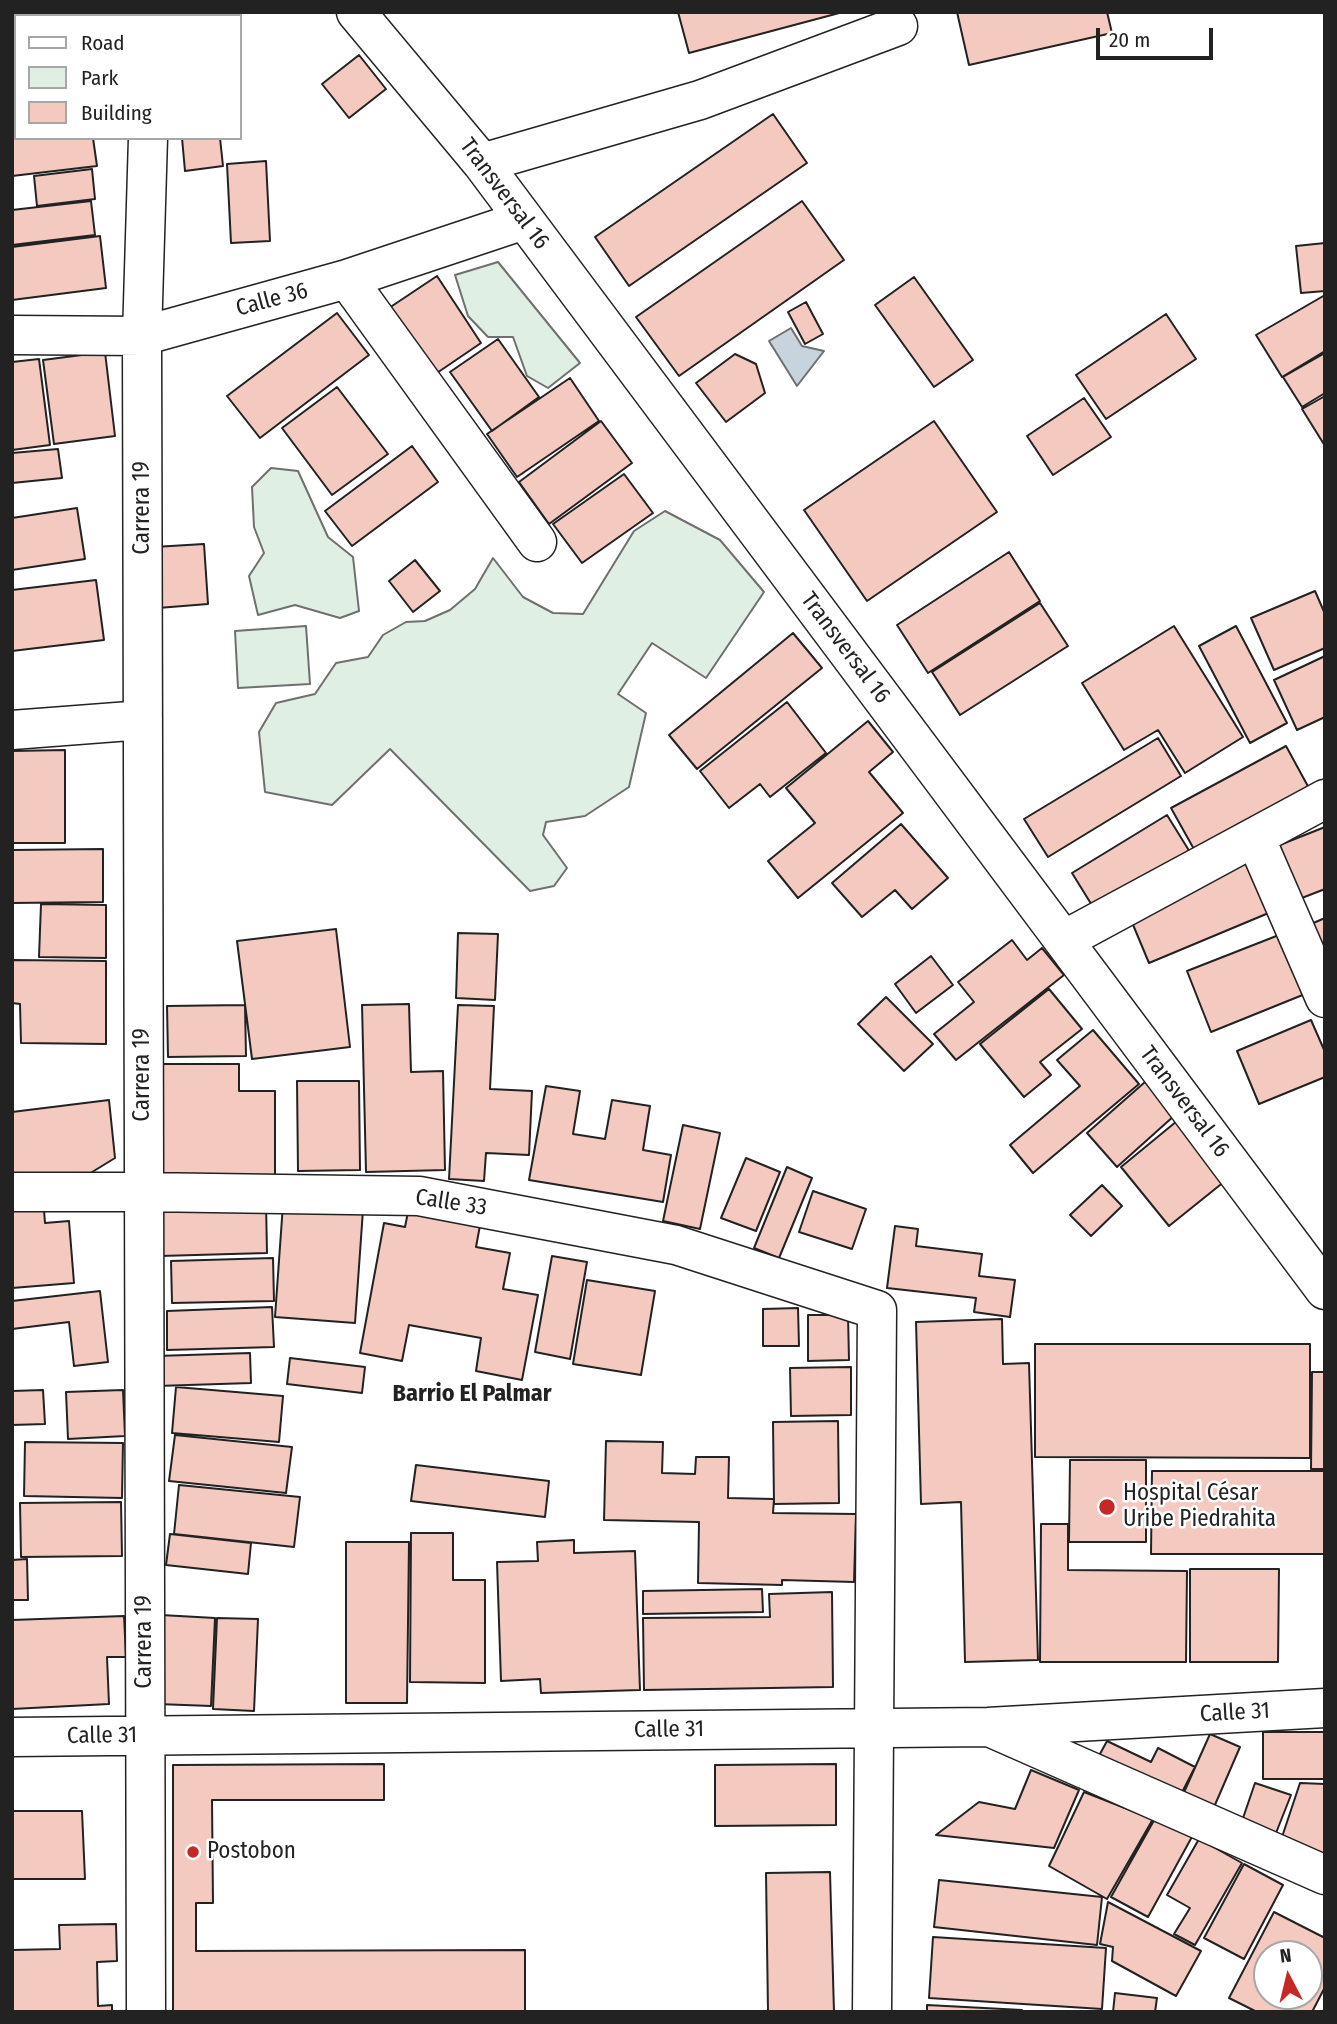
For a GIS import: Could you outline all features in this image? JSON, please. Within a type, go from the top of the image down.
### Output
[{"type":"street","points":[[99,14],[118,12]]},
{"type":"street","name":"Transversal 16","points":[[356,12],[482,163],[1325,1290]]},
{"type":"street","points":[[482,163],[700,100],[898,26]]},
{"type":"street","name":"Carrera 19","points":[[146,2012],[142,336],[148,140]]},
{"type":"street","name":"Calle 36","points":[[12,335],[142,336],[347,279],[524,220]]},
{"type":"street","points":[[347,279],[537,542]]},
{"type":"street","points":[[12,730],[143,720]]},
{"type":"street","points":[[1064,940],[1325,799]]},
{"type":"street","points":[[1255,837],[1325,999]]},
{"type":"street","name":"Calle 33","points":[[12,1192],[419,1196],[676,1245],[877,1310],[875,1727]]},
{"type":"street","name":"Calle 31","points":[[12,1737],[988,1727],[1325,1708]]},
{"type":"street","points":[[872,2012],[875,1727]]},
{"type":"street","points":[[988,1727],[1325,1875]]},
{"type":"green space","points":[[498,262],[580,363],[548,388],[527,376],[513,337],[488,337],[468,316],[455,275]]},
{"type":"green space","points":[[271,468],[298,471],[328,537],[353,557],[359,611],[340,618],[295,605],[258,615],[249,576],[264,553],[254,527],[252,487]]},
{"type":"green space","points":[[665,511],[720,540],[764,592],[706,678],[652,643],[618,694],[646,713],[629,787],[585,816],[546,822],[543,835],[567,868],[554,886],[530,891],[390,749],[332,805],[265,792],[259,732],[276,703],[315,694],[336,663],[368,657],[383,635],[406,622],[425,621],[450,610],[475,589],[493,558],[523,597],[553,613],[583,614],[634,531]]},
{"type":"green space","points":[[306,626],[310,684],[238,688],[235,631]]},
{"type":"shaded area","points":[[791,328],[802,346],[824,351],[797,386],[769,341]]},
{"type":"building","points":[[678,12],[843,12],[689,53]]},
{"type":"building","points":[[957,12],[1107,12],[1112,33],[969,65]]},
{"type":"building","points":[[14,40],[14,68],[12,54]]},
{"type":"building","points":[[359,55],[386,89],[349,118],[322,84]]},
{"type":"building","points":[[773,114],[807,163],[629,286],[595,237]]},
{"type":"building","points":[[12,138],[93,140],[97,166],[12,176]]},
{"type":"building","points":[[182,140],[220,140],[223,166],[185,171]]},
{"type":"building","points":[[266,161],[270,241],[231,243],[227,164]]},
{"type":"building","points":[[92,169],[95,199],[37,206],[34,176]]},
{"type":"building","points":[[91,201],[95,235],[12,245],[12,210]]},
{"type":"building","points":[[802,201],[844,260],[679,376],[636,317]]},
{"type":"building","points":[[100,236],[106,288],[12,300],[12,247]]},
{"type":"building","points":[[1325,243],[1325,291],[1301,293],[1296,246]]},
{"type":"building","points":[[437,276],[481,343],[431,377],[386,310]]},
{"type":"building","points":[[914,277],[973,360],[934,387],[875,305]]},
{"type":"building","points":[[1325,295],[1325,351],[1282,377],[1256,335]]},
{"type":"building","points":[[806,302],[823,334],[805,344],[788,312]]},
{"type":"building","points":[[337,313],[369,355],[260,438],[227,396]]},
{"type":"building","points":[[1166,314],[1196,359],[1106,419],[1076,375]]},
{"type":"building","points":[[498,339],[539,397],[492,431],[450,372]]},
{"type":"building","points":[[105,352],[115,436],[54,444],[43,360]]},
{"type":"building","points":[[1325,353],[1325,393],[1302,407],[1283,377]]},
{"type":"building","points":[[735,354],[756,364],[765,393],[726,422],[696,383]]},
{"type":"building","points":[[39,359],[50,445],[12,450],[12,362]]},
{"type":"building","points":[[570,378],[599,421],[517,477],[487,434]]},
{"type":"building","points":[[337,387],[388,454],[332,495],[282,428]]},
{"type":"building","points":[[1325,396],[1325,446],[1302,409]]},
{"type":"building","points":[[1084,398],[1111,437],[1053,475],[1027,436]]},
{"type":"building","points":[[601,421],[632,463],[549,524],[519,482]]},
{"type":"building","points":[[934,421],[997,512],[867,601],[804,510]]},
{"type":"building","points":[[412,446],[438,482],[352,546],[325,511]]},
{"type":"building","points":[[58,449],[62,478],[12,483],[12,453]]},
{"type":"building","points":[[624,474],[653,513],[582,563],[553,524]]},
{"type":"building","points":[[77,508],[85,559],[12,570],[12,518]]},
{"type":"building","points":[[204,544],[208,604],[158,608],[154,547]]},
{"type":"building","points":[[1009,552],[1040,601],[928,673],[897,625]]},
{"type":"building","points":[[415,560],[440,591],[413,612],[389,581]]},
{"type":"building","points":[[96,580],[104,640],[12,651],[12,590]]},
{"type":"building","points":[[1315,591],[1325,614],[1325,648],[1274,670],[1251,618]]},
{"type":"building","points":[[1040,603],[1068,646],[960,715],[932,672]]},
{"type":"building","points":[[1174,626],[1243,737],[1185,773],[1158,730],[1124,750],[1082,683]]},
{"type":"building","points":[[1236,626],[1287,723],[1250,743],[1199,646]]},
{"type":"building","points":[[793,633],[822,668],[697,769],[669,735]]},
{"type":"building","points":[[1325,656],[1325,717],[1297,730],[1274,680]]},
{"type":"building","points":[[787,702],[826,753],[770,797],[760,784],[729,808],[700,771]]},
{"type":"building","points":[[868,721],[893,752],[869,772],[903,813],[798,898],[768,861],[815,823],[786,788]]},
{"type":"building","points":[[1158,738],[1181,776],[1048,857],[1024,819]]},
{"type":"building","points":[[1286,746],[1310,790],[1195,851],[1171,808]]},
{"type":"building","points":[[65,750],[65,843],[12,843],[12,751]]},
{"type":"building","points":[[1167,815],[1193,857],[1098,915],[1072,873]]},
{"type":"building","points":[[901,824],[948,878],[912,909],[895,890],[862,917],[832,883]]},
{"type":"building","points":[[1325,827],[1325,889],[1289,903],[1267,850]]},
{"type":"building","points":[[103,849],[103,902],[12,903],[12,850]]},
{"type":"building","points":[[1248,857],[1271,912],[1149,963],[1126,908]]},
{"type":"building","points":[[41,904],[106,905],[106,958],[39,957]]},
{"type":"building","points":[[1325,918],[1325,975],[1304,927]]},
{"type":"building","points":[[336,929],[350,1047],[252,1059],[237,941]]},
{"type":"building","points":[[458,933],[498,934],[495,1000],[456,998]]},
{"type":"building","points":[[1284,933],[1310,992],[1211,1032],[1187,971]]},
{"type":"building","points":[[1012,940],[1027,960],[1042,948],[1064,975],[956,1060],[934,1034],[974,1002],[958,982]]},
{"type":"building","points":[[931,956],[953,985],[916,1013],[895,984]]},
{"type":"building","points":[[12,960],[106,961],[106,1044],[21,1043],[20,1004],[12,1003]]},
{"type":"building","points":[[1049,989],[1082,1029],[1040,1062],[1051,1075],[1024,1097],[980,1044]]},
{"type":"building","points":[[886,997],[933,1044],[904,1071],[858,1024]]},
{"type":"building","points":[[409,1004],[411,1072],[443,1071],[445,1170],[366,1172],[362,1005]]},
{"type":"building","points":[[245,1005],[246,1056],[168,1057],[167,1006]]},
{"type":"building","points":[[458,1005],[494,1006],[490,1089],[532,1091],[529,1155],[486,1153],[484,1181],[449,1179]]},
{"type":"building","points":[[1311,1020],[1325,1052],[1325,1077],[1259,1104],[1237,1051]]},
{"type":"building","points":[[1093,1030],[1139,1084],[1033,1173],[1010,1145],[1080,1086],[1057,1060]]},
{"type":"building","points":[[160,1064],[239,1064],[239,1091],[275,1091],[275,1176],[159,1176]]},
{"type":"building","points":[[297,1081],[359,1081],[360,1170],[298,1171]]},
{"type":"building","points":[[1145,1082],[1175,1115],[1117,1167],[1087,1133]]},
{"type":"building","points":[[546,1086],[580,1091],[573,1134],[605,1139],[612,1100],[650,1106],[643,1150],[671,1155],[663,1202],[529,1180]]},
{"type":"building","points":[[109,1100],[115,1158],[84,1177],[12,1179],[12,1112]]},
{"type":"building","points":[[1177,1121],[1225,1181],[1169,1226],[1121,1167]]},
{"type":"building","points":[[683,1125],[720,1133],[700,1229],[663,1221]]},
{"type":"building","points":[[746,1158],[780,1172],[756,1231],[721,1218]]},
{"type":"building","points":[[787,1167],[812,1178],[779,1258],[754,1248]]},
{"type":"building","points":[[1102,1185],[1122,1206],[1091,1236],[1070,1215]]},
{"type":"building","points":[[813,1191],[866,1209],[852,1249],[799,1232]]},
{"type":"building","points":[[43,1197],[45,1223],[69,1221],[74,1283],[12,1288],[12,1200]]},
{"type":"building","points":[[266,1203],[267,1253],[160,1256],[158,1207]]},
{"type":"building","points":[[283,1204],[363,1210],[355,1323],[275,1317]]},
{"type":"building","points":[[409,1207],[481,1220],[476,1247],[510,1253],[503,1289],[538,1295],[522,1380],[476,1371],[481,1338],[409,1325],[402,1361],[360,1353],[384,1223],[405,1227]]},
{"type":"building","points":[[895,1226],[918,1229],[916,1246],[982,1254],[979,1276],[1015,1280],[1010,1317],[974,1312],[976,1298],[887,1288]]},
{"type":"building","points":[[552,1256],[587,1262],[570,1359],[535,1352]]},
{"type":"building","points":[[273,1258],[274,1301],[172,1303],[171,1261]]},
{"type":"building","points":[[587,1280],[655,1291],[641,1375],[573,1364]]},
{"type":"building","points":[[100,1291],[108,1362],[74,1366],[69,1322],[12,1329],[12,1301]]},
{"type":"building","points":[[272,1307],[274,1347],[167,1350],[167,1311]]},
{"type":"building","points":[[798,1308],[799,1346],[763,1346],[763,1309]]},
{"type":"building","points":[[808,1315],[848,1315],[849,1360],[808,1361]]},
{"type":"building","points":[[1002,1319],[1003,1364],[1029,1363],[1038,1660],[965,1662],[961,1502],[921,1504],[916,1322]]},
{"type":"building","points":[[1035,1344],[1310,1344],[1310,1458],[1035,1457]]},
{"type":"building","points":[[250,1353],[251,1383],[157,1386],[156,1356]]},
{"type":"building","points":[[290,1358],[365,1367],[362,1393],[287,1384]]},
{"type":"building","points":[[851,1367],[851,1415],[791,1416],[790,1368]]},
{"type":"building","points":[[1312,1372],[1325,1372],[1325,1469],[1311,1469]]},
{"type":"building","points":[[176,1387],[283,1396],[279,1442],[172,1433]]},
{"type":"building","points":[[43,1390],[45,1424],[12,1425],[12,1391]]},
{"type":"building","points":[[123,1390],[125,1436],[68,1439],[66,1392]]},
{"type":"building","points":[[838,1421],[839,1503],[774,1504],[773,1422]]},
{"type":"building","points":[[175,1435],[292,1447],[286,1493],[169,1481]]},
{"type":"building","points":[[606,1441],[663,1442],[662,1473],[695,1474],[696,1457],[729,1457],[728,1498],[774,1499],[773,1513],[856,1514],[854,1582],[782,1580],[782,1585],[698,1583],[699,1522],[604,1520]]},
{"type":"building","points":[[25,1442],[123,1443],[122,1498],[24,1496]]},
{"type":"building","points":[[1070,1460],[1146,1460],[1146,1542],[1069,1542]]},
{"type":"building","points":[[416,1465],[549,1481],[545,1517],[411,1501]]},
{"type":"building","points":[[1152,1471],[1325,1471],[1325,1554],[1151,1554]]},
{"type":"building","points":[[179,1485],[300,1497],[294,1547],[174,1534]]},
{"type":"building","points":[[121,1502],[122,1556],[21,1557],[20,1503]]},
{"type":"building","points":[[1041,1524],[1068,1524],[1068,1570],[1187,1571],[1186,1662],[1040,1662]]},
{"type":"building","points":[[411,1533],[453,1533],[453,1580],[485,1580],[485,1683],[410,1682]]},
{"type":"building","points":[[170,1534],[251,1543],[248,1574],[166,1565]]},
{"type":"building","points":[[574,1540],[574,1553],[635,1551],[640,1690],[541,1693],[540,1679],[501,1681],[497,1562],[538,1561],[537,1542]]},
{"type":"building","points":[[346,1542],[409,1542],[407,1703],[346,1703]]},
{"type":"building","points":[[27,1559],[28,1600],[12,1600],[12,1560]]},
{"type":"building","points":[[1190,1569],[1279,1569],[1278,1662],[1190,1662]]},
{"type":"building","points":[[762,1589],[763,1612],[643,1614],[643,1591]]},
{"type":"building","points":[[832,1592],[833,1687],[644,1690],[643,1618],[770,1617],[769,1594]]},
{"type":"building","points":[[161,1615],[215,1618],[211,1706],[157,1704]]},
{"type":"building","points":[[124,1616],[126,1657],[107,1657],[109,1704],[12,1709],[12,1620]]},
{"type":"building","points":[[217,1618],[258,1619],[254,1711],[213,1709]]},
{"type":"building","points":[[1263,1732],[1325,1732],[1325,1779],[1263,1779]]},
{"type":"building","points":[[1210,1734],[1240,1747],[1208,1821],[1177,1808]]},
{"type":"building","points":[[1107,1741],[1151,1762],[1158,1748],[1195,1767],[1175,1806],[1094,1765]]},
{"type":"building","name":"Postobon","points":[[384,1764],[384,1800],[212,1800],[213,1903],[196,1903],[196,1951],[525,1950],[525,2012],[173,2012],[173,1765]]},
{"type":"building","points":[[836,1764],[836,1825],[715,1826],[715,1765]]},
{"type":"building","points":[[1031,1770],[1079,1790],[1054,1848],[936,1835],[979,1802],[1015,1809]]},
{"type":"building","points":[[1255,1783],[1291,1795],[1276,1833],[1242,1821]]},
{"type":"building","points":[[1300,1783],[1325,1784],[1325,1854],[1280,1843]]},
{"type":"building","points":[[1084,1792],[1153,1819],[1107,1899],[1049,1866]]},
{"type":"building","points":[[12,1811],[82,1811],[85,1879],[12,1879]]},
{"type":"building","points":[[1157,1815],[1193,1835],[1148,1917],[1111,1897]]},
{"type":"building","points":[[1199,1839],[1242,1863],[1195,1945],[1174,1934],[1190,1908],[1167,1895]]},
{"type":"building","points":[[1244,1864],[1283,1885],[1244,1959],[1204,1938]]},
{"type":"building","points":[[830,1872],[834,2012],[768,2012],[766,1873]]},
{"type":"building","points":[[939,1880],[1102,1897],[1097,1945],[934,1927]]},
{"type":"building","points":[[1108,1902],[1201,1951],[1176,1996],[1112,1961],[1113,1947],[1100,1944]]},
{"type":"building","points":[[1274,1912],[1325,1938],[1323,1991],[1323,1940],[1259,1940]]},
{"type":"building","points":[[116,1924],[117,1961],[97,1962],[98,2006],[112,2005],[112,2012],[12,2012],[12,1950],[60,1949],[59,1925]]},
{"type":"building","points":[[933,1937],[1106,1948],[1102,2009],[929,1998]]},
{"type":"building","points":[[1253,1952],[1253,2010],[1229,1998]]},
{"type":"building","points":[[1115,1993],[1157,1998],[1155,2012],[1113,2012]]},
{"type":"building","points":[[927,2005],[1022,2010],[1022,2012],[927,2012]]},
{"type":"building","points":[[1253,2010],[1313,2010],[1312,2012]]},
{"type":"place","name":"Hospital César Uribe Piedrahita","points":[[1107,1507]]},
{"type":"place","name":"Postobon","points":[[193,1852]]},
{"type":"district","name":"Barrio El Palmar","points":[[472,1394]]}]
